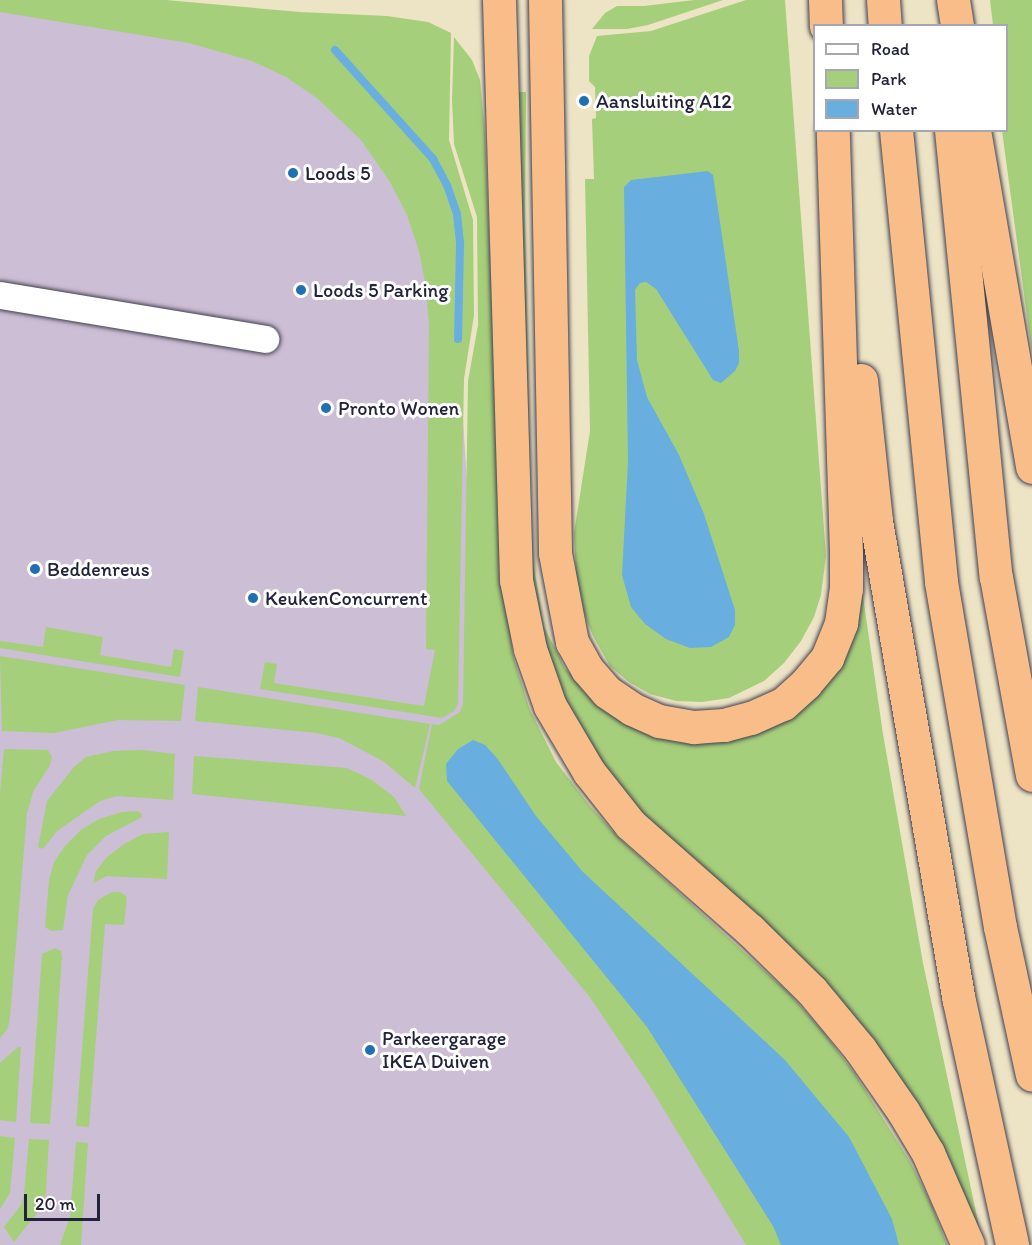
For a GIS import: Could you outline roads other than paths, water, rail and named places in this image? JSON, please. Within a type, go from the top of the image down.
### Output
[{"type":"highway","points":[[499,0],[516,580],[530,649],[550,706],[589,772],[630,824],[750,930],[812,991],[860,1049],[903,1111],[928,1153],[968,1245]]},
{"type":"highway","points":[[546,0],[555,552],[560,585],[572,642],[587,669],[607,692],[632,709],[659,721],[694,727],[724,725],[751,718],[783,704],[806,683],[827,658],[841,623],[846,589],[846,553],[834,132]]},
{"type":"highway","points":[[825,0],[826,24]]},
{"type":"highway","points":[[883,0],[885,24]]},
{"type":"highway","points":[[939,0],[941,24]]},
{"type":"highway","points":[[953,0],[957,24]]},
{"type":"highway","points":[[834,132],[876,521],[959,1001],[1012,1245]]},
{"type":"highway","points":[[896,132],[941,582],[1000,927],[1032,1075]]},
{"type":"highway","points":[[951,132],[996,577],[1032,775]]},
{"type":"highway","points":[[974,132],[1032,467]]},
{"type":"street","points":[[0,295],[265,339]]},
{"type":"water","points":[[708,171],[713,175],[739,351],[739,363],[735,371],[721,383],[713,380],[656,289],[646,282],[640,283],[635,290],[637,360],[647,397],[679,455],[704,514],[735,610],[735,625],[729,637],[711,647],[690,648],[666,639],[645,624],[631,607],[622,575],[628,462],[624,187],[631,180]]},
{"type":"water","points":[[473,740],[485,745],[497,758],[536,816],[583,872],[785,1060],[849,1137],[892,1219],[899,1245],[781,1245],[773,1226],[647,1027],[447,781],[446,764],[458,749]]},
{"type":"waterway","points":[[335,50],[433,159],[447,185],[457,214],[460,245],[458,339]]},
{"type":"place","name":"Aansluiting A12","points":[[584,101]]},
{"type":"place","name":"Loods 5","points":[[293,173]]},
{"type":"place","name":"Loods 5 Parking","points":[[301,290]]},
{"type":"place","name":"Pronto Wonen","points":[[326,408]]},
{"type":"place","name":"Beddenreus","points":[[35,569]]},
{"type":"place","name":"KeukenConcurrent","points":[[253,598]]},
{"type":"place","name":"Parkeergarage IKEA Duiven","points":[[370,1050]]}]
